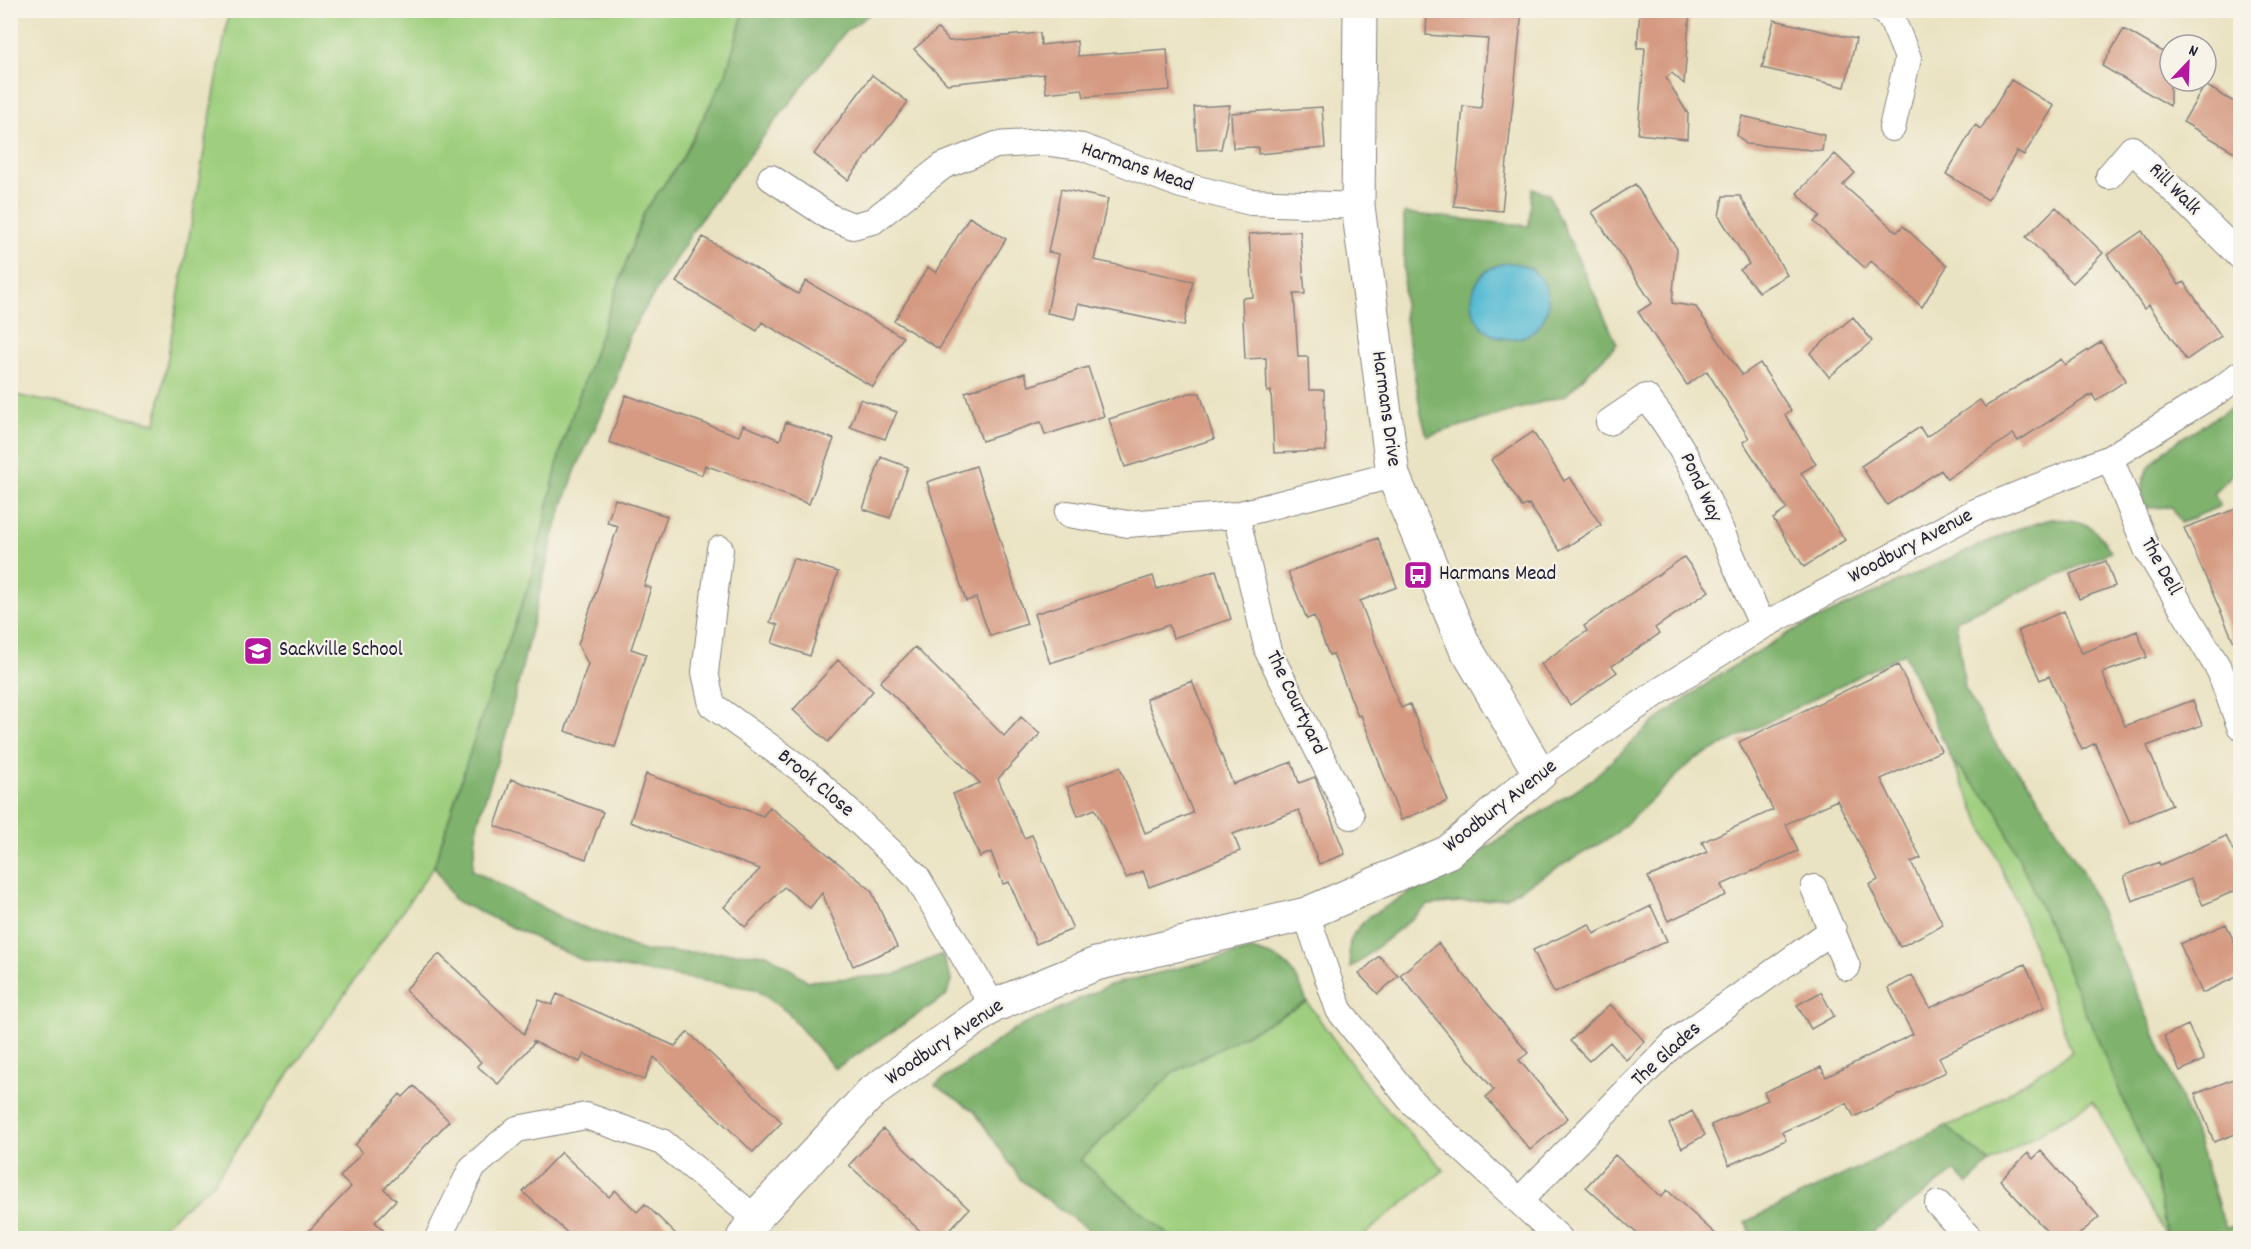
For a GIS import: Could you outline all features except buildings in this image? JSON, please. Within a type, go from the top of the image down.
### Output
[{"type":"street","name":"Harmans Drive","points":[[1360,10],[1358,206],[1393,475],[1464,645],[1540,774]]},
{"type":"street","points":[[1881,10],[1891,17],[1908,58],[1892,129]]},
{"type":"street","name":"Harmans Mead","points":[[771,178],[830,217],[853,226],[873,221],[944,166],[996,145],[1043,142],[1082,147],[1127,162],[1173,183],[1251,202],[1358,206]]},
{"type":"street","name":"Rill Walk","points":[[2109,176],[2132,149],[2241,256]]},
{"type":"street","name":"Woodbury Avenue","points":[[749,1228],[871,1093],[993,1006],[1096,964],[1306,914],[1448,852],[1540,774],[1661,690],[1762,626],[1975,512],[2110,458],[2221,389],[2241,374]]},
{"type":"street","name":"Pond Way","points":[[1609,422],[1646,397],[1657,411],[1680,445],[1710,503],[1734,567],[1762,626]]},
{"type":"street","name":"The Dell","points":[[2110,458],[2147,549],[2230,666],[2241,726]]},
{"type":"street","points":[[1068,514],[1128,524],[1236,515],[1393,475]]},
{"type":"street","name":"The Courtyard","points":[[1236,515],[1268,651],[1351,816]]},
{"type":"street","name":"Brook Close","points":[[720,549],[705,672],[712,705],[813,778],[918,877],[993,1006]]},
{"type":"street","points":[[1814,888],[1847,967]]},
{"type":"street","points":[[1306,914],[1339,1010],[1412,1102],[1559,1239]]},
{"type":"street","name":"The Glades","points":[[1519,1201],[1675,1042],[1833,930]]},
{"type":"street","points":[[438,1239],[471,1168],[517,1129],[586,1116],[662,1142],[749,1228]]},
{"type":"street","points":[[1938,1204],[1969,1239]]},
{"type":"green space","name":"Sackville School","points":[[229,11],[744,11],[726,74],[680,162],[644,212],[562,444],[531,579],[479,724],[434,866],[213,1183],[149,1238],[11,1238],[10,394],[156,423]]},
{"type":"green space","points":[[744,11],[874,11],[845,32],[697,224],[629,335],[615,385],[576,469],[556,525],[506,734],[478,821],[472,870],[568,921],[644,951],[767,954],[808,981],[894,975],[942,954],[952,981],[946,996],[835,1069],[787,1012],[755,989],[586,962],[454,900],[434,866],[479,724],[531,579],[562,444],[644,212],[680,162],[726,74]]},
{"type":"green space","points":[[1532,189],[1548,193],[1617,344],[1566,395],[1427,436],[1421,414],[1404,313],[1404,213],[1529,226]]},
{"type":"green space","points":[[2240,401],[2240,467],[2214,493],[2220,506],[2181,523],[2172,507],[2143,508],[2142,484],[2157,458],[2170,446]]},
{"type":"green space","points":[[2051,519],[2071,520],[2087,525],[2099,535],[2111,552],[1956,620],[1965,688],[1998,748],[2031,786],[2082,871],[2152,1027],[2198,1141],[2226,1229],[2240,1221],[2240,1238],[2167,1238],[2155,1173],[2036,896],[1995,807],[1952,760],[1904,653],[1695,759],[1613,836],[1505,898],[1429,905],[1351,968],[1349,951],[1351,939],[1370,916],[1497,841],[1591,780],[1654,722],[1719,675],[1794,630],[2017,529]]},
{"type":"green space","points":[[1952,760],[1995,807],[2036,896],[2155,1173],[2167,1238],[2093,1101],[1990,1163],[1946,1126],[1974,1115],[2072,1052],[2018,905]]},
{"type":"green space","points":[[1251,950],[1274,957],[1288,966],[1298,980],[1307,1002],[1173,1073],[1080,1160],[1172,1238],[1099,1238],[1021,1180],[974,1111],[935,1085],[1013,1030],[1110,985]]},
{"type":"green space","points":[[1307,1002],[1372,1093],[1444,1170],[1360,1238],[1172,1238],[1080,1160],[1173,1073]]},
{"type":"green space","points":[[1946,1126],[1990,1163],[1968,1184],[1955,1171],[1864,1238],[1744,1238],[1751,1233],[1745,1222]]},
{"type":"water","points":[[1518,263],[1531,269],[1542,280],[1548,293],[1546,316],[1531,333],[1518,339],[1502,339],[1489,333],[1474,316],[1472,293],[1478,280],[1495,265]]},
{"type":"place","name":"Harmans Mead","points":[[1418,575]]},
{"type":"place","name":"Sackville School","points":[[258,651]]}]
